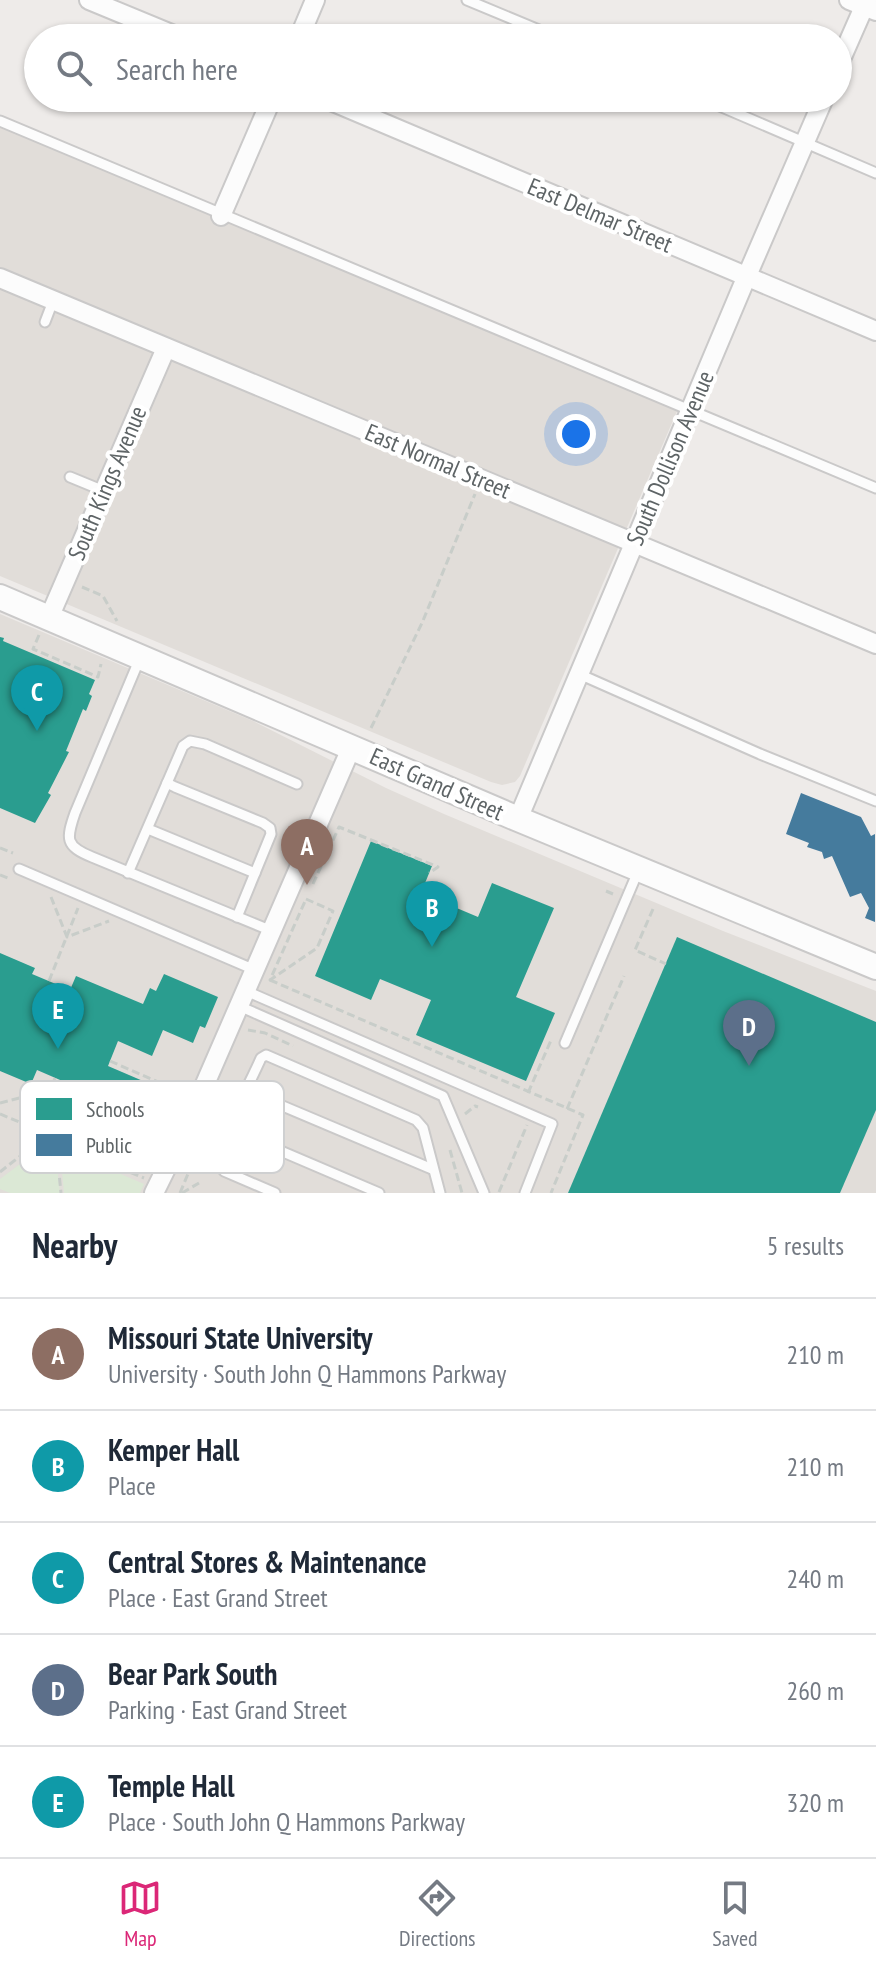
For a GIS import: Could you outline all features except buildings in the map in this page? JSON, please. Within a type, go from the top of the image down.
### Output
[{"type":"main road","name":"East Grand Street","points":[[0,597],[44,626],[140,656],[518,819],[876,967]]},
{"type":"street","points":[[89,0],[147,24]]},
{"type":"street","points":[[305,24],[315,0]]},
{"type":"street","points":[[852,33],[864,4]]},
{"type":"street","points":[[221,216],[266,112]]},
{"type":"street","name":"East Delmar Street","points":[[357,112],[876,331]]},
{"type":"street","name":"South Dollison Avenue","points":[[518,819],[818,112]]},
{"type":"street","name":"East Normal Street","points":[[0,278],[876,644]]},
{"type":"street","name":"South Kings Avenue","points":[[44,626],[166,348]]},
{"type":"street","points":[[214,1081],[242,999],[262,975],[272,931],[352,746]]},
{"type":"lane","points":[[467,0],[524,24]]},
{"type":"lane","points":[[733,112],[876,173]]},
{"type":"lane","points":[[0,121],[876,488]]},
{"type":"lane","points":[[45,322],[53,301]]},
{"type":"lane","points":[[70,477],[104,491]]},
{"type":"lane","points":[[140,656],[68,834],[70,844],[78,851],[128,873],[272,931]]},
{"type":"lane","points":[[579,674],[876,801]]},
{"type":"lane","points":[[128,873],[183,746],[190,741],[205,744],[297,784]]},
{"type":"lane","points":[[167,783],[270,828],[271,834],[237,917]]},
{"type":"lane","points":[[148,829],[255,873]]},
{"type":"lane","points":[[19,869],[262,975]]},
{"type":"lane","points":[[565,1043],[639,869]]},
{"type":"lane","points":[[242,999],[443,1096],[484,1193]]},
{"type":"lane","points":[[242,999],[552,1124],[525,1193]]},
{"type":"lane","points":[[251,1081],[261,1058],[266,1055],[416,1120],[423,1128],[440,1193]]},
{"type":"lane","points":[[284,1107],[432,1169]]},
{"type":"lane","points":[[284,1152],[379,1193]]},
{"type":"lane","points":[[229,1173],[275,1193]]},
{"type":"path","points":[[371,728],[422,623],[481,479]]},
{"type":"path","points":[[82,587],[103,596],[117,621]]},
{"type":"path","points":[[44,626],[33,649],[98,677],[102,660]]},
{"type":"path","points":[[312,885],[339,827],[438,867],[429,873]]},
{"type":"path","points":[[0,848],[13,853]]},
{"type":"path","points":[[0,875],[21,884]]},
{"type":"path","points":[[0,882],[7,877]]},
{"type":"path","points":[[606,891],[616,896]]},
{"type":"path","points":[[64,902],[50,896],[67,937]]},
{"type":"path","points":[[306,899],[333,911],[317,948],[262,975],[306,899]]},
{"type":"path","points":[[49,981],[78,908],[88,912]]},
{"type":"path","points":[[653,909],[635,950],[666,964]]},
{"type":"path","points":[[67,937],[109,921],[99,916]]},
{"type":"path","points":[[567,1109],[624,976]]},
{"type":"path","points":[[243,1042],[248,1029],[265,1033]]},
{"type":"path","points":[[110,1061],[155,1081]]},
{"type":"path","points":[[0,1103],[20,1098]]},
{"type":"path","points":[[462,1117],[475,1106],[486,1110]]},
{"type":"path","points":[[0,1114],[20,1122]]},
{"type":"path","points":[[499,1192],[528,1122]]},
{"type":"path","points":[[516,1123],[525,1128]]},
{"type":"path","points":[[0,1172],[20,1156]]},
{"type":"path","points":[[59,1173],[61,1193]]},
{"type":"path","points":[[124,1173],[151,1186]]},
{"type":"path","points":[[181,1193],[186,1173]]},
{"type":"path","points":[[181,1193],[199,1183]]},
{"type":"shaded area","points":[[0,127],[678,409],[515,782],[502,785],[491,782],[0,576]]},
{"type":"shaded area","points":[[0,614],[253,721],[444,814],[723,931],[876,991],[876,1193],[0,1193]]},
{"type":"green space","points":[[20,1164],[20,1173],[58,1173],[60,1193],[10,1193],[0,1189],[0,1179]]},
{"type":"green space","points":[[62,1173],[118,1173],[144,1184],[140,1193],[64,1193]]},
{"type":"place","name":"Central Stores & Maintenance","points":[[37,731]]},
{"type":"place","name":"Missouri State University","points":[[307,885]]},
{"type":"place","name":"Kemper Hall","points":[[432,947]]},
{"type":"place","name":"Temple Hall","points":[[58,1049]]},
{"type":"place","name":"Bear Park South","points":[[749,1066]]}]
